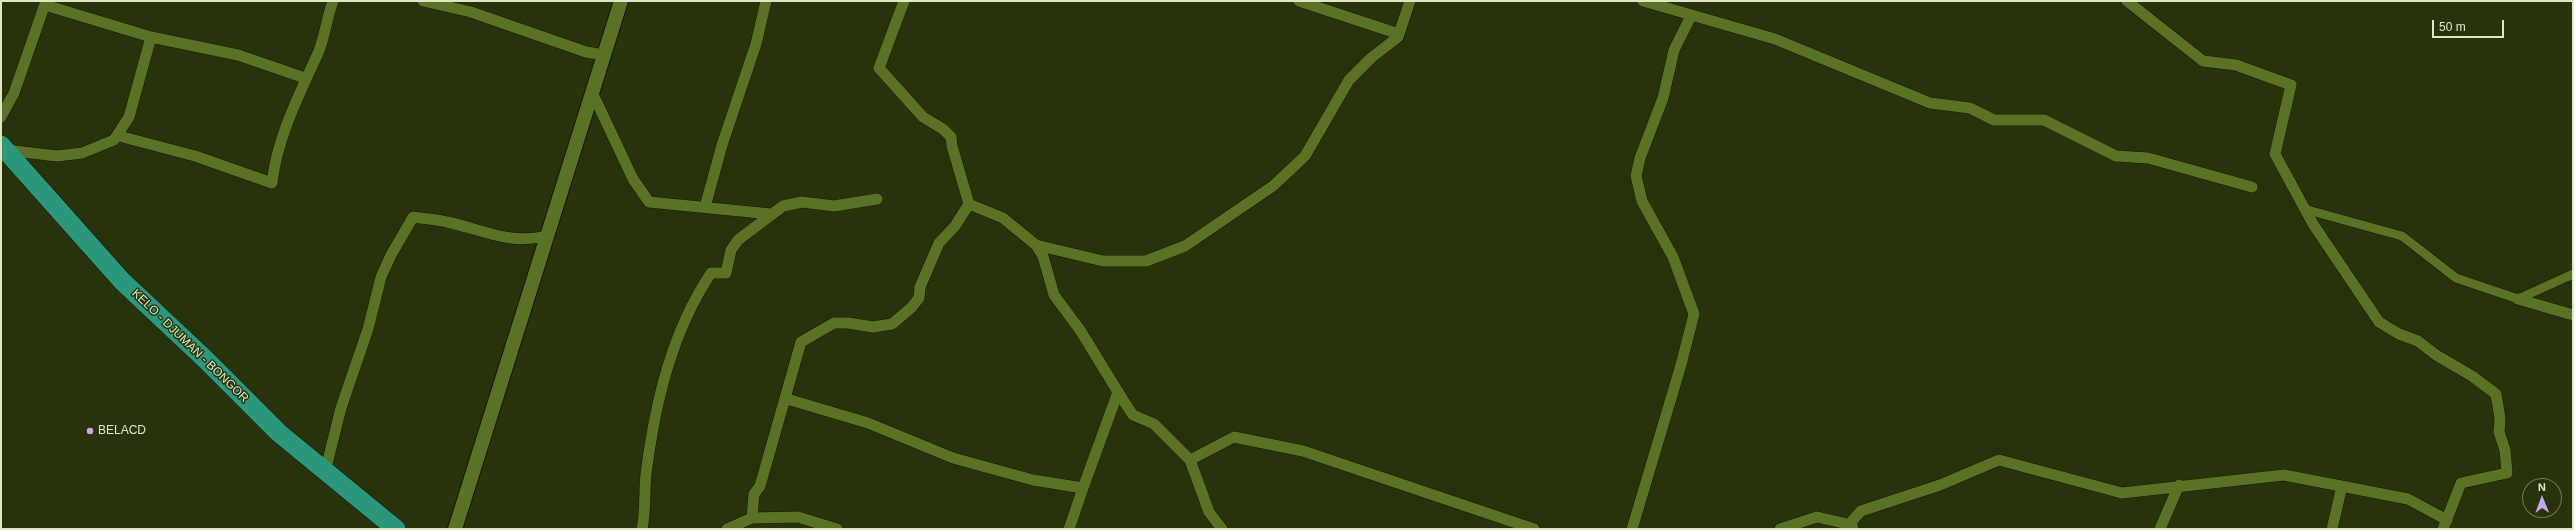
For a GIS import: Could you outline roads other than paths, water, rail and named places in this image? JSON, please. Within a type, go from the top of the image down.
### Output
[{"type":"highway","name":"KELO - DJUMAN - BONGOR","points":[[3,147],[122,281],[205,359],[279,433],[396,529]]},
{"type":"street","points":[[119,136],[195,156],[272,183],[277,154],[305,78],[319,49],[333,1]]},
{"type":"street","points":[[423,1],[471,12],[586,52],[604,56]]},
{"type":"street","points":[[455,529],[621,1]]},
{"type":"street","points":[[705,207],[722,145],[756,44],[766,1]]},
{"type":"street","points":[[752,518],[754,494],[760,486],[801,342],[834,323],[848,322],[873,328],[887,326],[911,308],[919,298],[920,288],[940,243],[955,226],[969,204],[952,146],[951,137],[943,129],[923,117],[879,68],[904,1]]},
{"type":"street","points":[[1299,1],[1399,34]]},
{"type":"street","points":[[1036,245],[1103,261],[1146,261],[1185,246],[1273,186],[1305,156],[1349,80],[1399,34],[1410,1]]},
{"type":"street","points":[[1643,1],[1775,39],[1930,103],[1970,108],[1994,120],[2044,120],[2116,156],[2148,158],[2252,187]]},
{"type":"street","points":[[1780,529],[1817,517],[1853,525],[1861,511],[1940,485],[1999,460],[2122,493],[2179,485],[2284,475],[2408,499],[2445,524],[2461,484],[2507,472],[2504,450],[2498,432],[2500,418],[2496,394],[2472,376],[2436,355],[2418,340],[2398,334],[2378,322],[2304,209],[2275,154],[2291,85],[2236,65],[2203,61],[2127,1]]},
{"type":"street","points":[[1,117],[14,93],[45,3],[151,36],[238,55],[305,78]]},
{"type":"street","points":[[1632,529],[1681,365],[1694,314],[1673,257],[1642,201],[1636,176],[1640,158],[1663,98],[1674,50],[1691,16]]},
{"type":"street","points":[[3,147],[57,156],[82,153],[108,144],[119,136],[129,117],[151,36]]},
{"type":"street","points":[[592,92],[633,179],[645,199],[649,202],[771,214]]},
{"type":"street","points":[[642,529],[646,476],[658,403],[666,370],[674,348],[711,273],[726,273],[731,250],[738,240],[771,214],[793,203],[834,206],[877,199]]},
{"type":"street","points":[[969,204],[1003,218],[1036,245],[1042,256],[1054,295],[1080,330],[1133,415],[1154,424],[1190,460],[1209,512],[1222,529]]},
{"type":"street","points":[[2304,209],[2402,236],[2456,278],[2518,299],[2573,315]]},
{"type":"street","points":[[325,472],[341,408],[368,329],[381,277],[391,255],[413,217],[447,222],[498,238],[514,240],[547,236]]},
{"type":"street","points":[[2518,299],[2573,274]]},
{"type":"street","points":[[1069,529],[1118,392]]},
{"type":"street","points":[[786,399],[868,423],[953,458],[1033,480],[1083,488]]},
{"type":"street","points":[[1190,460],[1234,437],[1303,451],[1534,529]]},
{"type":"street","points":[[2160,529],[2179,485]]},
{"type":"street","points":[[2332,529],[2342,486]]},
{"type":"street","points":[[727,529],[752,518],[798,517],[837,529]]},
{"type":"place","name":"BELACD","points":[[90,431]]}]
